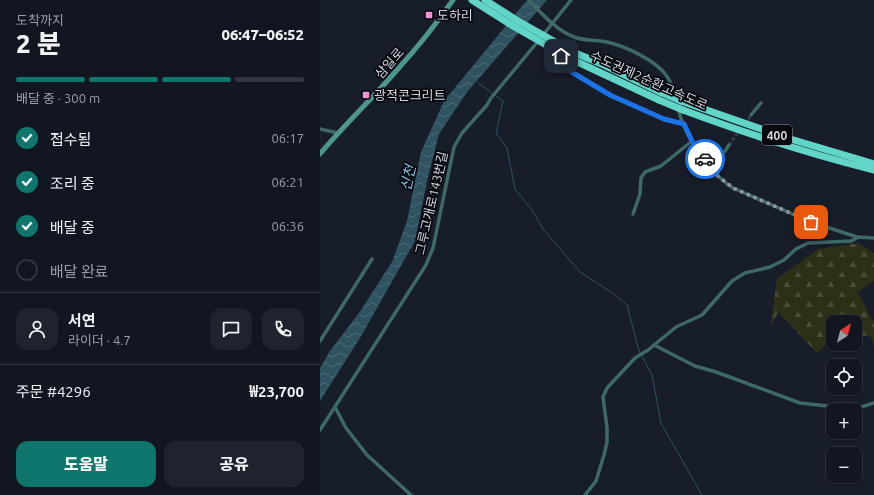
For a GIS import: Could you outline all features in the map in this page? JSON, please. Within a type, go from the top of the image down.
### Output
[{"type":"highway","name":"수도권제2순환고속도로","points":[[472,0],[513,26],[659,100],[712,121],[843,162],[874,170]]},
{"type":"highway","name":"수도권제2순환고속도로","points":[[486,0],[571,55],[604,65],[681,102],[742,124],[874,164]]},
{"type":"highway","points":[[712,121],[780,148]]},
{"type":"highway","points":[[742,124],[803,140]]},
{"type":"main road","name":"삼일로","points":[[320,154],[398,69],[434,26],[452,0]]},
{"type":"street","points":[[529,0],[551,23],[575,37],[607,42],[616,45],[651,62],[665,74],[672,86],[684,124],[692,141],[712,170],[726,183],[749,196],[811,222],[859,237],[874,238]]},
{"type":"street","name":"그루고개로143번길","points":[[320,430],[426,265],[433,248],[454,147],[462,133],[487,105],[551,23],[571,0]]},
{"type":"street","points":[[561,56],[562,62],[570,71],[610,95],[664,119],[684,124]]},
{"type":"street","points":[[751,115],[761,103]]},
{"type":"street","points":[[320,128],[338,133]]},
{"type":"street","points":[[633,214],[640,194],[641,178],[645,172],[661,166],[692,141]]},
{"type":"street","points":[[712,170],[729,145]]},
{"type":"street","points":[[585,495],[596,481],[606,449],[607,428],[602,397],[607,388],[635,358],[648,350],[676,327],[702,315],[732,281],[746,273],[770,267],[784,260],[796,249],[808,243],[851,241],[859,237]]},
{"type":"street","points":[[320,341],[372,259]]},
{"type":"street","points":[[654,345],[695,366],[716,372],[800,403],[855,409],[874,403]]},
{"type":"street","points":[[335,407],[346,428],[367,455],[411,495]]},
{"type":"green space","points":[[858,243],[874,253],[874,281],[858,292],[872,320],[874,321],[874,345],[871,337],[862,335],[862,315],[826,315],[826,344],[817,353],[778,312],[770,329],[777,279],[818,249]]},
{"type":"water","points":[[527,0],[547,0],[467,92],[439,134],[427,181],[415,241],[360,338],[320,401],[320,368],[330,351],[359,313],[392,262],[407,221],[421,152],[444,101]]},
{"type":"waterway","points":[[477,82],[503,101],[496,133],[507,148],[515,189],[532,210],[543,229],[580,272],[614,294],[627,305],[640,353]]},
{"type":"waterway","points":[[642,356],[652,375],[661,423],[702,495]]},
{"type":"tunnel","points":[[745,124],[751,115]]},
{"type":"tunnel","points":[[729,145],[740,130]]},
{"type":"way so far","points":[[705,159],[714,173],[733,188],[811,222]]},
{"type":"place","name":"도하리","points":[[429,15]]},
{"type":"place","name":"광적콘크리트","points":[[366,95]]},
{"type":"route","points":[[561,56],[562,62],[570,71],[610,95],[664,119],[684,124],[692,141],[705,159]]},
{"type":"water label","name":"신천","points":[[408,178]]}]
